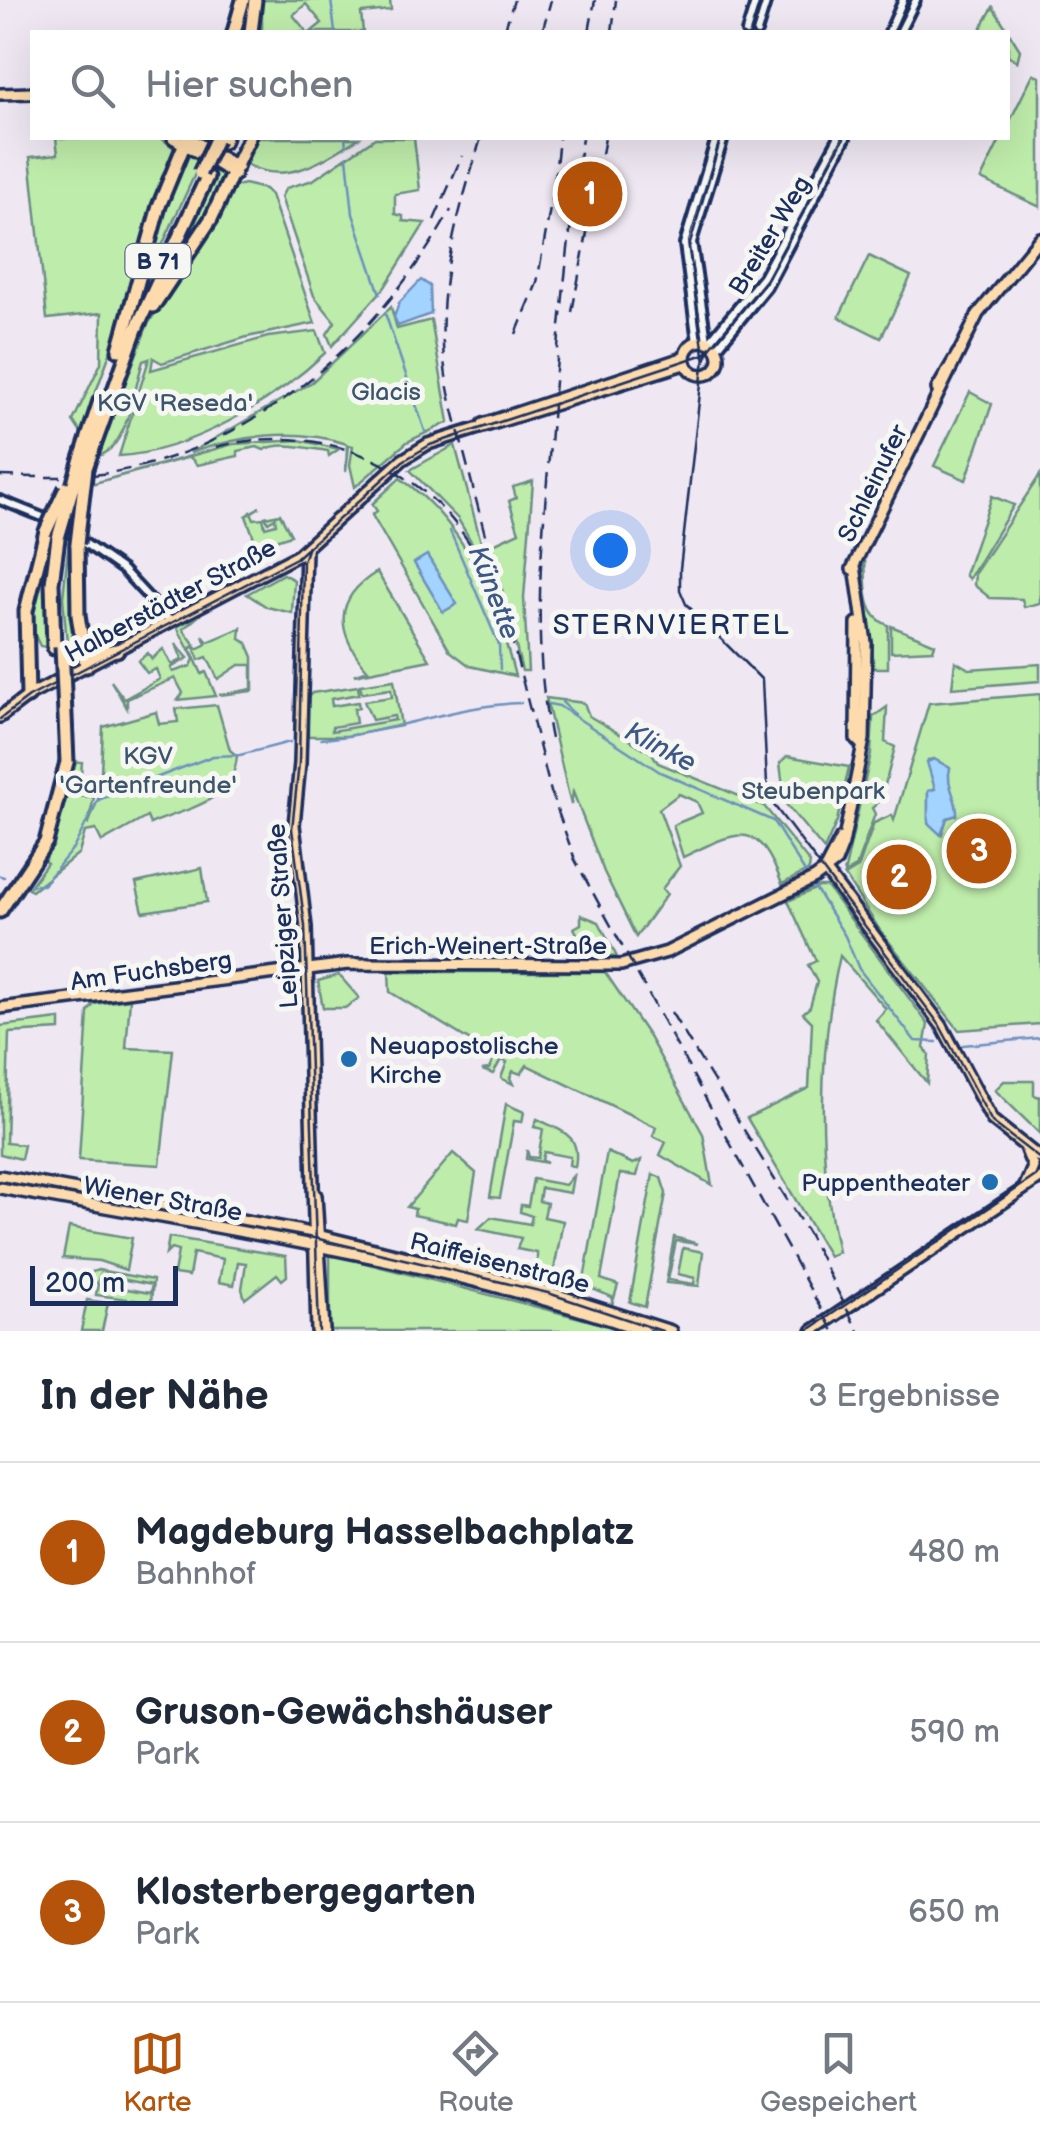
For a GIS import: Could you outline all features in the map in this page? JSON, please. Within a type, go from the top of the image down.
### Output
[{"type":"highway","points":[[235,30],[250,1]]},
{"type":"highway","points":[[243,30],[250,1]]},
{"type":"highway","points":[[250,1],[254,30]]},
{"type":"highway","points":[[119,350],[159,206],[183,140]]},
{"type":"highway","points":[[136,330],[212,219],[248,140]]},
{"type":"highway","name":"B 71","points":[[96,424],[215,144]]},
{"type":"highway","name":"B 71","points":[[0,911],[46,842],[63,762],[52,583],[67,541],[83,465],[119,350],[204,175]]},
{"type":"highway","points":[[28,696],[26,611],[46,531],[83,465]]},
{"type":"highway","points":[[83,465],[67,541],[86,666]]},
{"type":"highway","points":[[82,644],[93,654],[117,650]]},
{"type":"highway","name":"B 71","points":[[0,900],[39,838],[63,762]]},
{"type":"main road","points":[[0,94],[30,93]]},
{"type":"main road","points":[[189,140],[215,144]]},
{"type":"main road","points":[[218,160],[237,171]]},
{"type":"main road","name":"Schleinufer","points":[[825,870],[838,859],[860,743],[856,738],[859,637],[854,566],[980,310],[1040,238]]},
{"type":"main road","points":[[684,360],[708,343]]},
{"type":"main road","name":"Halberstädter Straße","points":[[0,717],[28,696],[306,550],[413,453],[483,424],[684,360],[698,376],[706,377],[718,360],[708,343]]},
{"type":"main road","name":"Leipziger Straße","points":[[306,550],[300,763],[294,828],[308,969],[322,1329]]},
{"type":"main road","points":[[284,562],[297,566],[304,576]]},
{"type":"main road","points":[[825,870],[942,1026],[988,1115],[1040,1158]]},
{"type":"main road","name":"Erich-Weinert-Straße","points":[[308,969],[387,964],[621,965],[667,952],[825,870]]},
{"type":"main road","name":"Am Fuchsberg","points":[[0,1008],[308,969]]},
{"type":"main road","points":[[1024,1188],[1033,1167],[1025,1148]]},
{"type":"main road","name":"Wiener Straße","points":[[0,1176],[318,1240]]},
{"type":"main road","points":[[803,1331],[1040,1178]]},
{"type":"main road","name":"Wiener Straße","points":[[0,1188],[318,1240]]},
{"type":"main road","name":"Raiffeisenstraße","points":[[318,1240],[538,1296],[640,1330],[655,1331]]},
{"type":"main road","name":"Raiffeisenstraße","points":[[318,1240],[542,1290],[670,1331]]},
{"type":"main road","points":[[812,1331],[889,1276]]},
{"type":"street","points":[[747,30],[756,0]]},
{"type":"street","points":[[758,30],[767,0]]},
{"type":"street","points":[[890,30],[904,0]]},
{"type":"street","points":[[901,30],[916,0]]},
{"type":"street","points":[[708,343],[684,244],[715,140]]},
{"type":"street","points":[[708,343],[692,242],[723,140]]},
{"type":"street","name":"Breiter Weg","points":[[708,343],[763,276],[837,140]]},
{"type":"street","name":"Breiter Weg","points":[[708,343],[767,286],[845,140]]},
{"type":"street","points":[[0,500],[44,516],[110,560],[171,622]]},
{"type":"green space","points":[[262,0],[390,0],[391,10],[361,13],[363,30],[313,30],[322,23],[306,4],[293,15],[305,30],[262,30]]},
{"type":"green space","points":[[993,7],[1007,30],[980,30]]},
{"type":"green space","points":[[1010,34],[1020,50],[1017,62],[1010,57]]},
{"type":"green space","points":[[1033,74],[1040,77],[1040,207],[981,179],[1000,140],[1010,140],[1010,121]]},
{"type":"green space","points":[[56,140],[164,140],[175,149],[127,306],[81,433],[73,421],[101,363],[102,313],[47,319],[30,157],[58,154]]},
{"type":"green space","points":[[252,140],[356,140],[332,155],[290,172],[276,173],[246,164]]},
{"type":"green space","name":"Glacis","points":[[372,140],[414,140],[420,190],[395,194],[395,214],[403,216],[403,221],[425,223],[385,287],[332,346],[327,334],[335,322],[314,296],[281,197],[286,188],[313,180]]},
{"type":"green space","points":[[187,152],[201,161],[138,298],[165,200]]},
{"type":"green space","points":[[216,170],[227,176],[212,212],[157,290]]},
{"type":"green space","name":"KGV 'Reseda'","points":[[244,184],[265,189],[271,195],[315,323],[247,337],[162,363],[153,358],[151,370],[268,337],[317,331],[325,353],[281,389],[230,421],[174,445],[119,456],[149,359],[143,361],[123,430],[108,451],[98,456],[147,326],[231,188]]},
{"type":"green space","points":[[869,256],[911,276],[881,338],[839,317]]},
{"type":"green space","name":"Glacis","points":[[391,307],[397,329],[431,320],[449,422],[407,442],[355,487],[350,465],[353,446],[349,445],[346,472],[347,444],[327,439],[268,435],[190,453],[312,382]]},
{"type":"green space","points":[[970,392],[992,404],[966,480],[934,466]]},
{"type":"green space","points":[[299,440],[339,449],[329,456],[328,451],[303,447],[257,447],[238,451],[238,456],[197,465],[190,457],[91,484],[233,444]]},
{"type":"green space","points":[[455,445],[489,572],[458,519],[410,470]]},
{"type":"green space","points":[[1040,475],[1040,603],[1024,607],[1022,599],[990,598],[974,585],[975,573]]},
{"type":"green space","points":[[400,478],[423,497],[461,541],[498,619],[515,676],[470,666],[450,651],[372,515],[377,511],[372,504]]},
{"type":"green space","points":[[533,481],[524,598],[528,671],[522,671],[491,545],[519,532],[509,501],[516,498],[513,487]]},
{"type":"green space","points":[[992,496],[1014,505],[969,579],[965,575]]},
{"type":"green space","points":[[251,513],[254,519],[263,518],[265,527],[276,524],[275,518],[268,522],[265,517],[280,514],[291,535],[257,546],[246,516]]},
{"type":"green space","points":[[51,527],[55,530],[47,609],[50,648],[40,646],[28,621]]},
{"type":"green space","points":[[69,540],[74,543],[81,660],[69,667],[63,597]]},
{"type":"green space","points":[[865,558],[869,606],[888,625],[888,668],[873,668],[863,586]]},
{"type":"green space","points":[[377,572],[430,660],[354,675],[368,670],[357,657],[345,630],[346,605],[362,582]]},
{"type":"green space","points":[[283,574],[294,580],[292,613],[267,607],[247,594]]},
{"type":"green space","points":[[201,614],[183,629],[198,649],[206,644],[203,636],[208,642],[241,628],[240,639],[247,643],[253,657],[253,691],[219,695],[252,689],[252,665],[239,665],[218,679],[207,657],[199,660],[194,646],[190,648],[216,696],[178,700],[183,693],[175,678],[127,699],[127,708],[111,681],[124,699],[160,679],[156,669],[147,673],[138,661],[148,653],[152,659],[163,649],[172,665],[182,659],[176,644],[188,658],[171,668],[173,672],[191,666],[194,659],[177,627]]},
{"type":"green space","points":[[891,626],[935,644],[933,650],[891,652]]},
{"type":"green space","points":[[955,661],[969,669],[1040,664],[1040,681],[952,688]]},
{"type":"green space","points":[[394,680],[401,726],[348,736],[308,736],[308,697],[312,693],[358,686],[359,694],[331,699],[332,706],[358,702],[359,708],[354,709],[356,723],[332,727],[332,731],[395,720],[394,716],[372,720],[364,701],[392,697],[391,689],[362,693],[360,685]]},
{"type":"green space","points":[[1040,694],[1040,1024],[959,1030],[879,929],[845,876],[858,868],[874,823],[892,815],[894,820],[929,703]],"holes":[[[928,760],[950,768],[956,815],[947,818],[942,834],[928,820],[928,792],[935,789]]]},
{"type":"green space","points":[[546,698],[584,703],[589,716],[652,753],[658,763],[764,806],[810,863],[809,870],[782,884],[764,848],[755,839],[744,836],[733,836],[683,857],[673,825],[702,813],[697,802],[679,794],[659,809],[680,866],[662,889],[667,894],[636,937],[604,872],[573,792],[571,805]]},
{"type":"green space","name":"KGV 'Gartenfreunde'","points":[[217,705],[230,750],[237,756],[234,772],[218,794],[150,824],[147,817],[102,842],[96,830],[85,832],[79,853],[32,891],[28,889],[47,863],[43,860],[64,804],[72,761],[82,762],[79,796],[94,797],[88,825],[100,794],[103,727],[156,712],[159,724],[178,722],[176,709]]},
{"type":"green space","points":[[887,707],[885,742],[895,747],[881,800],[872,808],[875,814],[856,867],[844,874],[871,753],[873,717]]},
{"type":"green space","name":"Steubenpark","points":[[787,756],[849,767],[837,821],[824,850],[785,803],[780,763]]},
{"type":"green space","points":[[202,868],[207,902],[143,912],[136,883]]},
{"type":"green space","points":[[827,887],[928,1024],[924,1048],[929,1054],[927,1083],[876,1020],[886,1009],[840,956],[824,1067],[826,1179],[838,1252],[829,1256],[747,1118],[809,1088],[812,1022],[803,1013],[810,1007],[817,982],[808,965],[816,961],[788,901]]},
{"type":"green space","points":[[581,915],[599,922],[617,957],[580,954],[580,939],[574,928],[581,924]]},
{"type":"green space","points":[[389,972],[605,972],[649,1037],[703,1134],[712,1185],[660,1155],[666,1142],[653,1136],[656,1127],[527,1065],[521,1074],[513,1071],[513,1084],[501,1078],[507,1062],[501,1060],[493,1074],[482,1070],[489,1069],[495,1056],[390,992]]},
{"type":"green space","points":[[339,975],[359,998],[345,1008],[323,1008],[318,981]]},
{"type":"green space","points":[[130,999],[126,1048],[173,1050],[160,1165],[79,1160],[88,1012],[94,1004]]},
{"type":"green space","points":[[60,1019],[60,1030],[9,1033],[6,1143],[24,1145],[21,1159],[0,1154],[0,1026]]},
{"type":"green space","points":[[1004,1081],[1034,1081],[1034,1095],[1040,1097],[1040,1134],[995,1090]]},
{"type":"green space","points":[[506,1104],[524,1112],[522,1122],[514,1121],[500,1198],[490,1197]]},
{"type":"green space","points":[[537,1119],[573,1141],[575,1167],[569,1165],[570,1157],[544,1152],[542,1160],[547,1163],[526,1159],[527,1150],[529,1157],[538,1158],[543,1129],[534,1127]]},
{"type":"green space","points":[[607,1152],[633,1164],[641,1160],[637,1176],[620,1174],[601,1279],[618,1285],[612,1305],[612,1297],[583,1285]]},
{"type":"green space","points":[[453,1153],[476,1173],[468,1220],[458,1218],[456,1224],[414,1215],[415,1209],[407,1207]]},
{"type":"green space","points":[[653,1174],[661,1178],[666,1193],[645,1307],[630,1302]]},
{"type":"green space","points":[[573,1176],[570,1193],[541,1188],[539,1201],[547,1203],[544,1217],[563,1221],[554,1270],[549,1273],[537,1270],[537,1253],[517,1249],[521,1238],[478,1229],[491,1217],[530,1224],[532,1216],[520,1212],[521,1205],[528,1206],[533,1179],[565,1185]]},
{"type":"green space","points":[[69,1227],[132,1238],[126,1270],[99,1261],[63,1258]]},
{"type":"green space","points":[[169,1237],[286,1256],[287,1276],[282,1280],[277,1274],[245,1299],[242,1289],[246,1263],[238,1262],[234,1285],[219,1282],[223,1259],[193,1253],[189,1276],[174,1274],[178,1251],[171,1249],[166,1254]]},
{"type":"green space","points":[[674,1237],[698,1244],[676,1241],[668,1280],[694,1284],[695,1278],[678,1274],[683,1248],[703,1252],[699,1286],[666,1283]]},
{"type":"green space","points":[[330,1254],[615,1327],[614,1331],[330,1331]]},
{"type":"green space","points":[[92,1272],[153,1280],[151,1302],[96,1295],[98,1284],[150,1293],[152,1285],[100,1275],[97,1283],[90,1281]]},
{"type":"green space","points":[[87,1300],[108,1303],[102,1331],[81,1331]]},
{"type":"water","points":[[421,280],[430,286],[431,314],[398,326],[394,317],[399,303]]},
{"type":"water","points":[[427,555],[457,604],[443,612],[414,563]]},
{"type":"water","points":[[934,759],[950,768],[949,780],[957,809],[957,815],[947,818],[941,835],[928,823],[928,791],[935,789],[927,762]]},
{"type":"waterway","name":"Künette","points":[[331,0],[335,30]]},
{"type":"waterway","name":"Künette","points":[[345,140],[346,145]]},
{"type":"waterway","name":"Künette","points":[[347,157],[353,214],[380,294]]},
{"type":"waterway","name":"Künette","points":[[385,313],[425,431]]},
{"type":"waterway","name":"Künette","points":[[450,531],[499,645],[500,669]]},
{"type":"waterway","name":"Klinke","points":[[562,702],[575,715]]},
{"type":"waterway","name":"Klinke","points":[[321,739],[372,732],[470,709],[521,703]]},
{"type":"waterway","name":"Klinke","points":[[549,704],[559,706],[660,772],[773,821],[845,936],[859,969],[915,1041],[937,1042]]},
{"type":"waterway","name":"Klinke","points":[[31,885],[43,885],[74,847],[98,800],[213,756],[240,755],[290,742]]},
{"type":"waterway","name":"Klinke","points":[[0,876],[4,877]]},
{"type":"waterway","name":"Klinke","points":[[963,1045],[1040,1038]]},
{"type":"tram line","points":[[754,30],[763,0]]},
{"type":"tram line","points":[[896,30],[911,0]]},
{"type":"tram line","points":[[705,362],[689,247],[720,140]]},
{"type":"tram line","points":[[0,719],[29,697],[296,558],[403,461],[430,445],[705,354],[766,282],[843,140]]},
{"type":"tram line","points":[[710,347],[703,366],[680,590],[686,604],[762,680],[767,784],[773,804],[939,1024],[992,1122],[1040,1159]]},
{"type":"tram line","points":[[308,546],[303,561],[299,763],[292,829],[305,926],[319,1331]]},
{"type":"tram line","points":[[807,1331],[1040,1173]]},
{"type":"tram line","points":[[0,1181],[319,1239],[548,1293],[662,1331]]},
{"type":"railway","points":[[505,30],[514,0]]},
{"type":"railway","points":[[543,30],[551,0]]},
{"type":"railway","points":[[589,30],[595,0]]},
{"type":"railway","points":[[612,30],[616,0]]},
{"type":"railway","points":[[480,140],[448,268],[445,367],[551,792],[575,860],[833,1331]]},
{"type":"railway","points":[[554,185],[559,140]]},
{"type":"railway","points":[[551,739],[540,633],[541,563],[559,337],[582,140]]},
{"type":"railway","points":[[572,312],[605,140]]},
{"type":"railway","points":[[434,220],[462,156]]},
{"type":"railway","points":[[516,334],[537,283],[556,174]]},
{"type":"railway","points":[[0,476],[71,477],[114,472],[168,458],[219,438],[267,411],[352,342],[389,301],[451,210]]},
{"type":"railway","points":[[216,447],[257,440],[298,440],[337,447],[374,460],[439,505],[465,537],[486,573]]},
{"type":"railway","points":[[671,1012],[809,1235],[858,1331]]},
{"type":"place","name":"Magdeburg Hasselbachplatz","points":[[590,194]]},
{"type":"place","name":"Klosterbergegarten","points":[[979,851]]},
{"type":"place","name":"Gruson-Gewächshäuser","points":[[899,877]]},
{"type":"place","name":"Neuapostolische Kirche","points":[[349,1059]]},
{"type":"place","name":"Puppentheater","points":[[990,1182]]},
{"type":"district","name":"STERNVIERTEL","points":[[672,624]]}]
